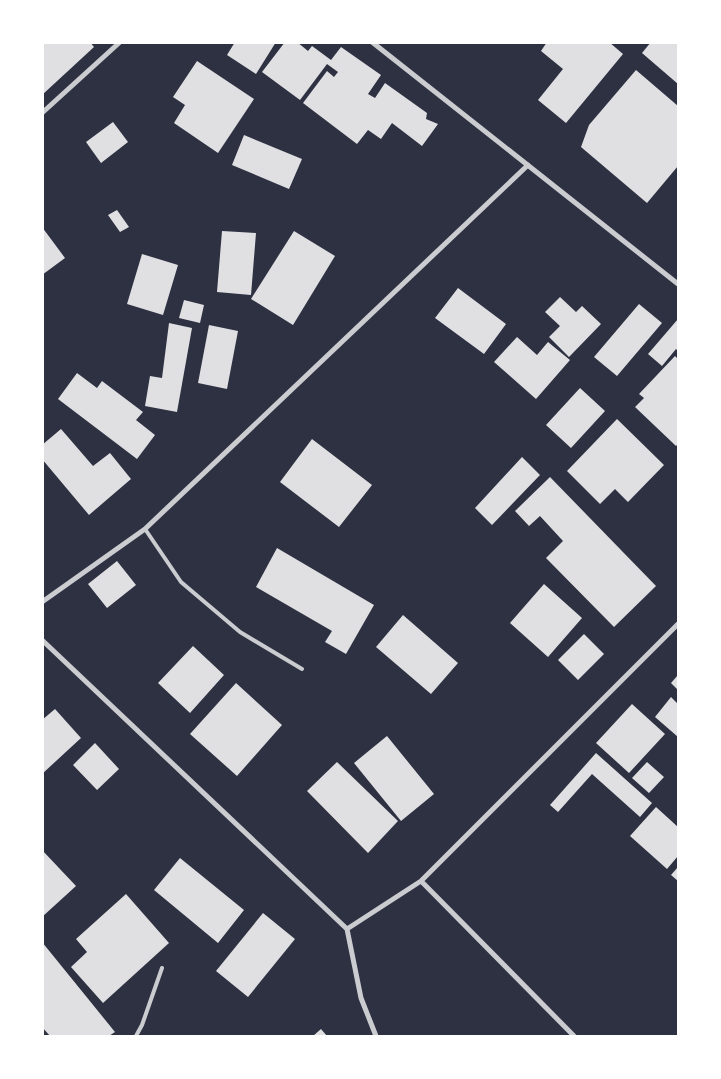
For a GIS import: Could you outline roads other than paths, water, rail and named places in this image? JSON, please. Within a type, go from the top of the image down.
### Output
[{"type":"street","points":[[42,113],[120,42]]},
{"type":"street","points":[[372,42],[678,284]]},
{"type":"street","points":[[42,602],[145,529],[528,165]]},
{"type":"street","points":[[347,929],[421,881],[678,624]]},
{"type":"street","points":[[42,640],[347,929],[361,998],[376,1036]]},
{"type":"street","points":[[421,881],[574,1036]]},
{"type":"lane","points":[[145,529],[181,582],[240,632],[302,669]]},
{"type":"lane","points":[[136,1036],[142,1025],[162,968]]}]
